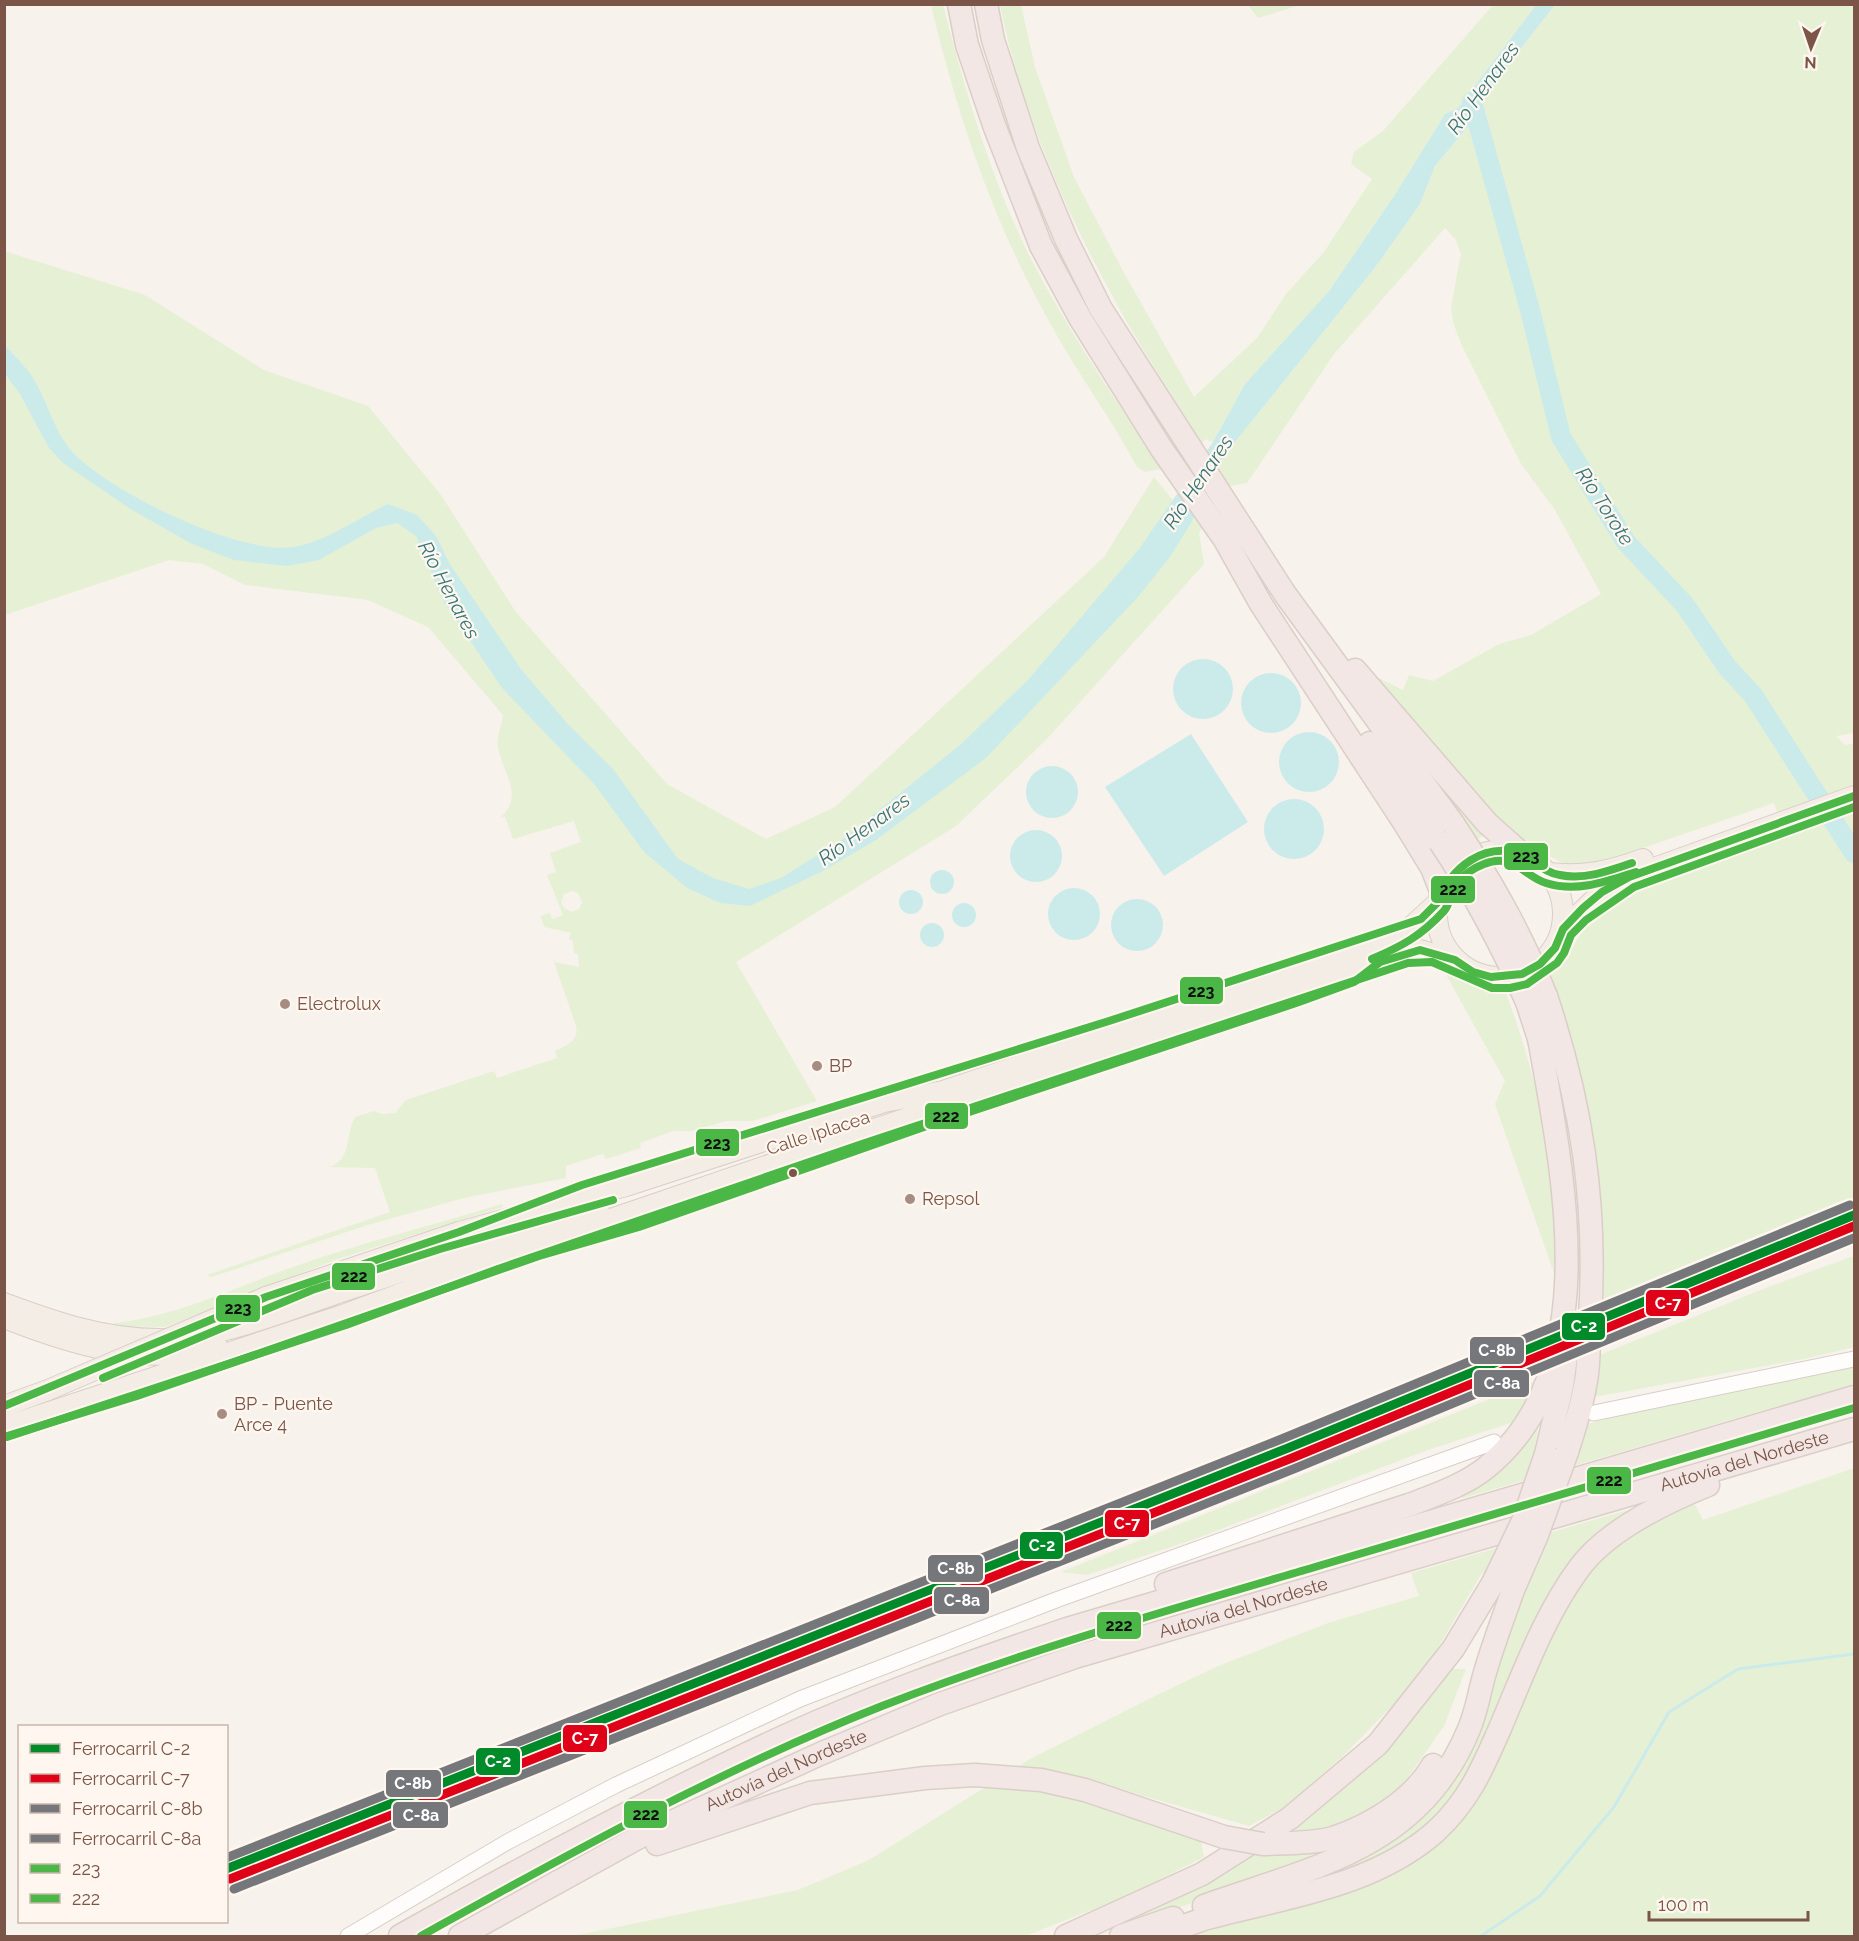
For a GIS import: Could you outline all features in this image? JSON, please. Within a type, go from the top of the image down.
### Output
[{"type":"highway","points":[[959,4],[967,45],[994,125],[1041,246],[1080,318],[1161,448],[1229,546],[1447,834],[1492,882],[1518,929],[1537,999],[1573,1085],[1587,1162],[1592,1222],[1551,1390],[1556,1453]]},
{"type":"highway","points":[[986,4],[993,40],[1028,148],[1065,239],[1101,309],[1285,594],[1330,657],[1447,834]]},
{"type":"highway","points":[[1254,543],[1353,668],[1487,824],[1523,855]]},
{"type":"highway","points":[[1229,546],[1261,604],[1432,868],[1439,897]]},
{"type":"highway","points":[[484,1936],[637,1852],[810,1793],[925,1778],[975,1775],[1041,1780],[1086,1790],[1224,1837],[1263,1844],[1296,1843],[1332,1838],[1383,1815],[1410,1793],[1430,1771],[1458,1723],[1523,1521],[1586,1384],[1569,1160],[1558,1099],[1539,1038],[1537,999]]},
{"type":"highway","points":[[951,1669],[1010,1636],[1409,1505],[1449,1489],[1486,1468],[1524,1428],[1551,1390]]},
{"type":"highway","name":"Autovía del Nordeste","points":[[400,1936],[628,1812],[773,1742],[951,1669],[1078,1626],[1854,1397]]},
{"type":"highway","name":"Autovía del Nordeste","points":[[460,1936],[641,1836],[820,1754],[940,1704],[1075,1657],[1854,1429]]},
{"type":"highway","points":[[1157,1936],[1202,1920],[1321,1890],[1394,1862],[1436,1831],[1475,1786],[1545,1626],[1581,1566],[1624,1527],[1682,1495],[1714,1482],[1854,1441]]},
{"type":"highway","points":[[1066,1936],[1202,1874],[1290,1818],[1378,1744],[1503,1586]]},
{"type":"highway","points":[[1121,1936],[1352,1852],[1389,1833],[1419,1808],[1443,1779],[1470,1729],[1503,1586]]},
{"type":"main road","points":[[1563,929],[1602,892],[1620,882],[1854,782]]},
{"type":"main road","points":[[1549,873],[1572,876],[1595,874],[1854,796]]},
{"type":"main road","points":[[459,1232],[626,1186],[884,1102],[943,1091],[1374,948],[1402,936],[1439,897],[1459,866],[1482,854],[1501,851],[1523,855],[1549,873],[1559,890],[1564,905],[1563,929],[1555,948],[1540,964],[1522,974],[1491,978],[1473,972],[1455,960],[1447,950],[1438,929],[1439,897]]},
{"type":"main road","points":[[4,1318],[54,1338],[104,1351],[159,1356],[211,1348],[494,1259],[1380,962],[1420,950],[1455,960]]},
{"type":"main road","name":"Calle Iplacea","points":[[4,1303],[59,1324],[104,1335],[160,1339],[210,1333],[308,1304],[943,1091]]},
{"type":"main road","points":[[4,1406],[48,1390],[266,1297],[459,1232],[582,1185]]},
{"type":"main road","points":[[4,1427],[343,1315],[494,1259]]},
{"type":"street","points":[[1594,1413],[1854,1359]]},
{"type":"street","points":[[348,1936],[519,1836],[627,1779],[800,1699],[1056,1600],[1494,1442]]},
{"type":"green space","points":[[931,5],[943,5],[979,130],[1001,191],[1027,251],[1074,335],[1161,469],[1145,472],[1137,467],[1060,342],[1011,247],[965,128]]},
{"type":"green space","points":[[1000,5],[1021,5],[1035,67],[1074,177],[1123,271],[1194,397],[1257,338],[1286,294],[1324,252],[1372,179],[1351,164],[1354,152],[1383,131],[1493,5],[1536,5],[1458,108],[1445,114],[1398,190],[1329,291],[1245,384],[1213,442],[1205,439],[1202,443],[1129,326],[1089,252],[1057,184],[1018,78]]},
{"type":"green space","points":[[1248,5],[1301,5],[1258,18]]},
{"type":"green space","points":[[1555,5],[1854,5],[1854,733],[1836,736],[1845,745],[1854,743],[1854,1202],[1603,1307],[1601,1210],[1592,1126],[1551,976],[1564,962],[1589,920],[1612,903],[1783,828],[1774,803],[1605,861],[1584,866],[1568,866],[1505,832],[1375,676],[1403,690],[1409,675],[1433,681],[1499,644],[1531,635],[1601,594],[1555,510],[1521,464],[1461,344],[1453,322],[1451,306],[1461,254],[1456,240],[1445,228],[1334,354],[1247,483],[1229,486],[1199,533],[1204,564],[1046,740],[956,826],[736,962],[817,1101],[753,1121],[726,1121],[692,1131],[673,1131],[640,1143],[641,1148],[606,1159],[603,1154],[566,1166],[566,1178],[464,1198],[368,1225],[211,1277],[207,1275],[390,1212],[375,1168],[329,1167],[336,1164],[345,1153],[355,1117],[374,1111],[382,1114],[395,1113],[406,1100],[494,1071],[497,1078],[557,1058],[555,1051],[574,1039],[576,1026],[554,962],[579,967],[578,954],[574,953],[573,941],[569,939],[571,933],[545,927],[540,916],[550,913],[552,919],[563,915],[547,875],[556,872],[550,853],[581,842],[574,821],[513,839],[505,817],[500,818],[507,810],[512,793],[498,748],[498,735],[503,715],[428,627],[368,600],[245,585],[203,564],[169,560],[5,615],[4,251],[145,295],[264,370],[368,406],[441,495],[516,612],[667,784],[766,839],[835,807],[1104,557],[1154,477],[1191,523],[1223,457],[1377,265],[1420,204],[1435,166],[1475,118],[1495,81]],"holes":[[[572,891],[578,893],[582,902],[579,909],[572,912],[564,908],[561,902],[564,894]]]},
{"type":"green space","points":[[1367,690],[1490,832],[1476,840]]},
{"type":"green space","points":[[1445,973],[1484,988],[1505,990],[1531,1068],[1549,1149],[1556,1203],[1558,1285],[1495,1104],[1505,1081]]},
{"type":"green space","points":[[502,1204],[503,1207],[335,1260],[165,1327],[115,1326],[114,1323],[184,1307],[322,1257]]},
{"type":"green space","points":[[1854,1256],[1854,1347],[1804,1359],[1594,1397],[1595,1371],[1530,1393],[1517,1421],[1425,1451],[1195,1539],[1087,1575],[1061,1572],[1773,1285]]},
{"type":"green space","points":[[1854,1367],[1854,1384],[1463,1498],[1454,1495],[1540,1416],[1534,1452],[1583,1444],[1588,1424],[1624,1414]]},
{"type":"green space","points":[[1854,1468],[1854,1936],[1191,1936],[1339,1894],[1405,1868],[1446,1834],[1482,1793],[1506,1742],[1533,1664],[1573,1587],[1620,1540],[1691,1497],[1703,1520]]},
{"type":"green space","points":[[1652,1503],[1587,1552],[1452,1806],[1382,1863],[1225,1911],[1409,1826],[1504,1638],[1523,1592],[1482,1573],[1436,1651],[1399,1699],[1345,1754],[1285,1807],[1249,1826],[1098,1783],[1016,1789],[1087,1803],[1201,1841],[1204,1857],[1125,1897],[1025,1936],[573,1936],[798,1890],[869,1860],[1030,1759],[1216,1667],[1328,1623],[1419,1596],[1411,1573]]},
{"type":"green space","points":[[1453,1669],[1466,1669],[1444,1726],[1400,1789],[1309,1853],[1338,1847],[1234,1888],[1099,1936],[1196,1889],[1244,1861],[1295,1825],[1380,1754]]},
{"type":"water","name":"Río Henares","points":[[1536,5],[1555,5],[1495,81],[1475,118],[1435,166],[1420,204],[1377,265],[1223,457],[1191,523],[1170,557],[1138,597],[986,758],[876,840],[823,871],[750,906],[720,903],[687,888],[644,852],[595,785],[502,688],[444,602],[416,536],[397,523],[376,528],[319,560],[287,566],[234,560],[192,544],[132,510],[63,463],[49,448],[20,394],[5,374],[4,344],[33,378],[64,441],[86,464],[140,500],[208,530],[240,541],[270,547],[293,547],[305,544],[330,535],[388,504],[417,515],[436,536],[451,566],[521,669],[566,722],[613,769],[678,859],[713,878],[749,889],[781,878],[843,839],[960,745],[1027,681],[1139,549],[1213,442],[1245,384],[1329,291],[1398,190],[1445,114],[1458,108]]},
{"type":"water","points":[[1203,659],[1224,668],[1233,689],[1224,710],[1203,719],[1182,710],[1173,689],[1182,668]]},
{"type":"water","points":[[1271,673],[1292,682],[1301,703],[1292,724],[1271,733],[1250,724],[1241,703],[1250,682]]},
{"type":"water","points":[[1309,732],[1330,741],[1339,762],[1330,783],[1309,792],[1288,783],[1279,762],[1288,741]]},
{"type":"water","points":[[1191,734],[1248,822],[1164,876],[1105,787]]},
{"type":"water","points":[[1052,766],[1062,768],[1070,774],[1076,782],[1078,792],[1076,802],[1070,810],[1062,816],[1052,818],[1042,816],[1034,810],[1028,802],[1026,792],[1028,782],[1034,774],[1042,768]]},
{"type":"water","points":[[1294,799],[1315,808],[1324,829],[1315,850],[1294,859],[1273,850],[1264,829],[1273,808]]},
{"type":"water","points":[[1036,830],[1046,832],[1054,838],[1060,846],[1062,856],[1060,866],[1054,874],[1046,880],[1036,882],[1026,880],[1018,874],[1012,866],[1010,856],[1012,846],[1018,838],[1026,832]]},
{"type":"water","points":[[942,870],[947,871],[953,877],[953,887],[947,893],[942,894],[937,893],[931,887],[930,882],[931,877],[937,871]]},
{"type":"water","points":[[1074,888],[1084,890],[1092,896],[1098,904],[1100,914],[1098,924],[1092,932],[1084,938],[1074,940],[1064,938],[1056,932],[1050,924],[1048,914],[1050,904],[1056,896],[1064,890]]},
{"type":"water","points":[[911,890],[916,891],[922,897],[922,907],[916,913],[911,914],[906,913],[900,907],[899,902],[900,897],[906,891]]},
{"type":"water","points":[[1137,899],[1147,901],[1155,907],[1161,915],[1163,925],[1161,935],[1155,943],[1147,949],[1137,951],[1127,949],[1119,943],[1113,935],[1111,925],[1113,915],[1119,907],[1127,901]]},
{"type":"water","points":[[964,903],[969,904],[975,910],[975,920],[969,926],[964,927],[959,926],[953,920],[952,915],[953,910],[959,904]]},
{"type":"water","points":[[932,923],[937,924],[943,930],[943,940],[937,946],[932,947],[927,946],[921,940],[920,935],[921,930],[927,924]]},
{"type":"waterway","name":"Río Torote","points":[[1472,102],[1530,310],[1561,437],[1626,542],[1685,605],[1727,667],[1753,695],[1854,853]]},
{"type":"waterway","points":[[1481,1936],[1540,1896],[1614,1807],[1669,1712],[1738,1669],[1854,1654]]},
{"type":"rail line","name":"C-8b","points":[[228,1857],[1284,1438],[1850,1205]]},
{"type":"rail line","name":"C-2","points":[[228,1868],[1288,1448],[1854,1215]]},
{"type":"rail line","name":"C-7","points":[[230,1879],[1292,1458],[1854,1226]]},
{"type":"rail line","name":"C-8a","points":[[234,1889],[1296,1468],[1854,1238]]},
{"type":"transit line","name":"223","points":[[4,1437],[137,1396],[539,1256],[639,1227],[924,1127],[1299,1002],[1354,982],[1380,962],[1420,950],[1455,960],[1473,972],[1491,977],[1522,974],[1540,964],[1555,948],[1563,929],[1583,908],[1602,892],[1629,877],[1854,796]]},
{"type":"transit line","name":"222","points":[[7,1437],[346,1325],[498,1269],[862,1144],[1408,963],[1432,962],[1492,988],[1510,988],[1527,984],[1557,963],[1571,935],[1586,920],[1634,887],[1854,807]]},
{"type":"transit line","name":"223","points":[[1437,903],[1443,890],[1460,868],[1483,854],[1496,851],[1509,851],[1524,855],[1549,872],[1569,876],[1596,874],[1632,863]]},
{"type":"transit line","name":"222","points":[[1372,959],[1402,945],[1436,920],[1446,908],[1458,882],[1472,870],[1484,864],[1494,861],[1511,863],[1538,880],[1569,887],[1592,885],[1636,872]]},
{"type":"transit line","name":"223","points":[[4,1406],[266,1297],[459,1232],[582,1185],[1109,1021],[1421,919],[1437,903]]},
{"type":"transit line","name":"222","points":[[103,1378],[312,1290],[440,1249],[613,1200]]},
{"type":"transit line","name":"222","points":[[421,1936],[590,1843],[705,1785],[822,1731],[935,1686],[1151,1615],[1854,1408]]},
{"type":"place","name":"Electrolux","points":[[285,1004]]},
{"type":"place","name":"BP","points":[[817,1066]]},
{"type":"place","name":"Repsol","points":[[910,1199]]},
{"type":"place","name":"BP - Puente Arce 4","points":[[222,1414]]}]
